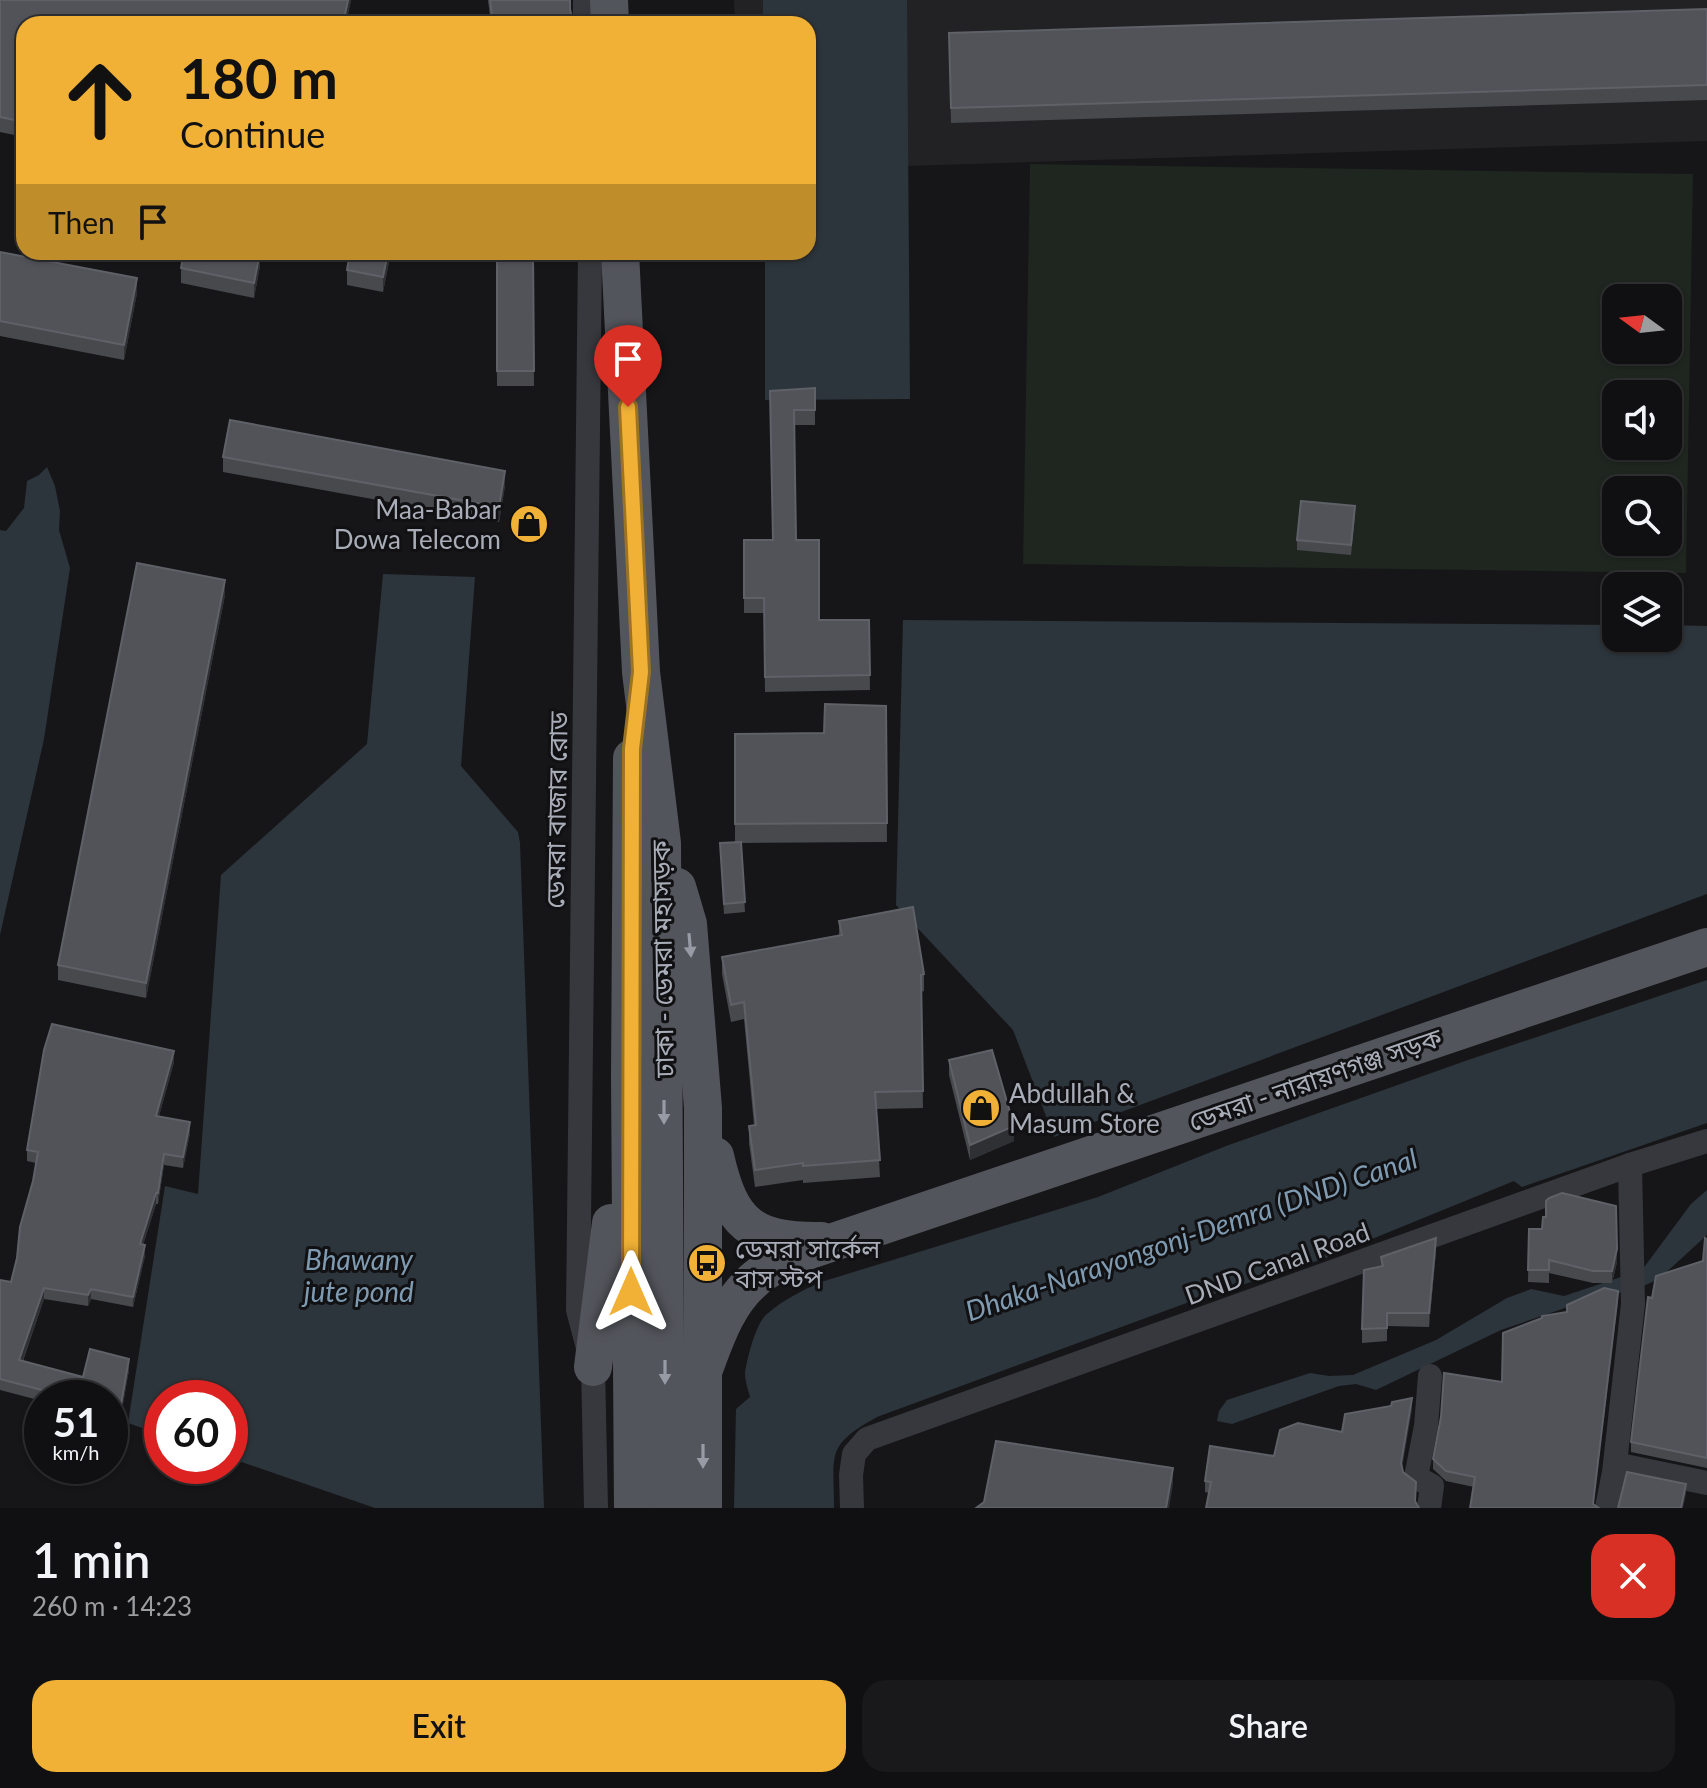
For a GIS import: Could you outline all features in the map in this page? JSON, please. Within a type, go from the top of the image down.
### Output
[{"type":"main road","points":[[620,260],[641,672]]},
{"type":"main road","name":"ঢাকা - ডেমরা মহাসড়ক","points":[[641,672],[662,843],[666,1508]]},
{"type":"main road","name":"ঢাকা - ডেমরা মহাসড়ক","points":[[633,1508],[630,1077],[632,749],[641,672]]},
{"type":"main road","points":[[662,843],[688,924],[703,1108],[703,1508]]},
{"type":"main road","name":"ডেমরা - নারায়ণগঞ্জ সড়ক","points":[[704,1369],[722,1322],[739,1296],[755,1279],[792,1256],[1707,947]]},
{"type":"main road","points":[[593,1367],[630,1077]]},
{"type":"main road","name":"ডেমরা - নারায়ণগঞ্জ সড়ক","points":[[703,1108],[723,1191],[748,1224],[779,1239],[832,1240]]},
{"type":"street","name":"ডেমরা বাজার রোড","points":[[590,260],[578,1310],[593,1367],[596,1508]]},
{"type":"street","name":"DND Canal Road","points":[[852,1508],[854,1454],[867,1439],[1630,1165],[1707,1141]]},
{"type":"street","points":[[1607,1508],[1615,1464],[1633,1296],[1630,1165]]},
{"type":"street","points":[[1429,1508],[1432,1486],[1416,1477],[1426,1426],[1430,1376]]},
{"type":"street","points":[[1615,1464],[1707,1483]]},
{"type":"shaded area","points":[[734,0],[1707,0],[1707,141],[816,169],[816,16],[735,16]]},
{"type":"shaded area","points":[[1030,164],[1693,174],[1686,573],[1023,564]]},
{"type":"water","points":[[763,0],[907,0],[910,399],[765,400],[765,260],[816,260],[816,16],[763,16]]},
{"type":"water","points":[[47,467],[55,486],[60,511],[59,530],[70,568],[44,739],[0,935],[0,530],[6,531],[24,508],[27,481]]},
{"type":"water","name":"Bhawany jute pond","points":[[383,574],[475,577],[461,766],[518,832],[520,843],[544,1508],[375,1508],[248,1464],[248,1380],[144,1380],[144,1429],[128,1423],[165,1186],[198,1194],[221,875],[367,744]]},
{"type":"water","points":[[903,620],[1602,625],[1602,652],[1682,652],[1682,625],[1707,626],[1707,894],[1054,1137],[1013,1030],[896,905]]},
{"type":"water","name":"Dhaka-Narayongonj-Demra (DND) Canal","points":[[1707,980],[1707,1123],[1522,1187],[1514,1181],[1323,1259],[1192,1301],[877,1417],[848,1436],[836,1453],[834,1508],[734,1508],[736,1409],[750,1397],[745,1373],[753,1341],[763,1318],[799,1292],[821,1282],[1098,1197],[1226,1146]]},
{"type":"water","points":[[1707,1190],[1707,1235],[1659,1279],[1501,1330],[1376,1390],[1356,1384],[1339,1386],[1232,1424],[1217,1421],[1219,1411],[1227,1400],[1310,1373],[1353,1375],[1436,1340],[1507,1298],[1531,1289],[1564,1296],[1642,1270],[1691,1204]]},
{"type":"building","points":[[0,0],[348,0],[345,16],[16,16],[16,120],[0,117]]},
{"type":"building","points":[[490,0],[570,0],[572,16],[492,16]]},
{"type":"building","points":[[1707,9],[1707,85],[951,108],[949,33]]},
{"type":"building","points":[[0,252],[16,255],[16,260],[42,260],[137,278],[124,345],[0,321]]},
{"type":"building","points":[[182,260],[258,260],[254,283],[181,268]]},
{"type":"building","points":[[349,260],[386,260],[383,277],[347,270]]},
{"type":"building","points":[[497,260],[533,260],[534,371],[497,371]]},
{"type":"building","points":[[815,388],[815,410],[794,410],[796,540],[819,540],[819,620],[869,620],[870,675],[765,677],[764,598],[744,598],[744,540],[773,540],[770,391]]},
{"type":"building","points":[[230,420],[505,471],[499,507],[223,457]]},
{"type":"building","points":[[1301,501],[1355,506],[1351,545],[1297,540]]},
{"type":"building","points":[[137,563],[225,580],[146,983],[58,965]]},
{"type":"building","points":[[825,704],[886,706],[887,823],[735,824],[735,734],[824,733]]},
{"type":"building","points":[[741,842],[745,902],[724,904],[720,843]]},
{"type":"building","points":[[913,907],[924,974],[921,975],[923,1091],[875,1092],[880,1160],[803,1166],[803,1163],[755,1170],[749,1126],[756,1125],[744,1002],[731,1005],[722,957],[842,935],[839,921]]},
{"type":"building","points":[[52,1024],[174,1051],[156,1116],[190,1122],[183,1157],[164,1154],[158,1193],[140,1244],[145,1245],[133,1297],[91,1289],[88,1295],[44,1288],[19,1360],[83,1377],[90,1349],[129,1359],[125,1380],[24,1380],[24,1385],[0,1379],[0,1280],[11,1282],[20,1227],[33,1181],[38,1152],[27,1150],[44,1050]]},
{"type":"building","name":"Abdullah & Masum Store","points":[[992,1050],[1014,1126],[970,1145],[949,1060]]},
{"type":"building","points":[[1562,1193],[1616,1206],[1617,1249],[1612,1271],[1593,1271],[1549,1260],[1549,1270],[1528,1270],[1529,1229],[1542,1229],[1546,1201]]},
{"type":"building","points":[[1436,1238],[1429,1313],[1387,1313],[1387,1328],[1362,1329],[1364,1270],[1383,1266],[1381,1257]]},
{"type":"building","points":[[1705,1238],[1707,1458],[1631,1442],[1648,1297],[1652,1298],[1656,1276],[1703,1261]]},
{"type":"building","points":[[1604,1288],[1618,1293],[1593,1504],[1599,1508],[1470,1508],[1475,1477],[1446,1471],[1433,1459],[1441,1417],[1444,1373],[1502,1382],[1503,1333],[1542,1316],[1567,1312],[1567,1305]]},
{"type":"building","points":[[1412,1398],[1401,1463],[1403,1472],[1416,1482],[1415,1501],[1419,1508],[1206,1508],[1211,1482],[1205,1481],[1210,1446],[1274,1456],[1280,1430],[1298,1423],[1342,1432],[1345,1414],[1391,1406],[1392,1402]]},
{"type":"building","points":[[996,1441],[1173,1468],[1166,1508],[976,1508],[984,1502]]},
{"type":"building","points":[[1627,1472],[1686,1484],[1681,1508],[1618,1508]]},
{"type":"place","name":"Maa-Babar Dowa Telecom","points":[[529,524]]},
{"type":"place","name":"Abdullah & Masum Store","points":[[981,1108]]},
{"type":"place","name":"ডেমরা সার্কেল বাস স্টপ","points":[[707,1263]]},
{"type":"route","points":[[628,407],[641,672],[632,749],[631,1292]]}]
